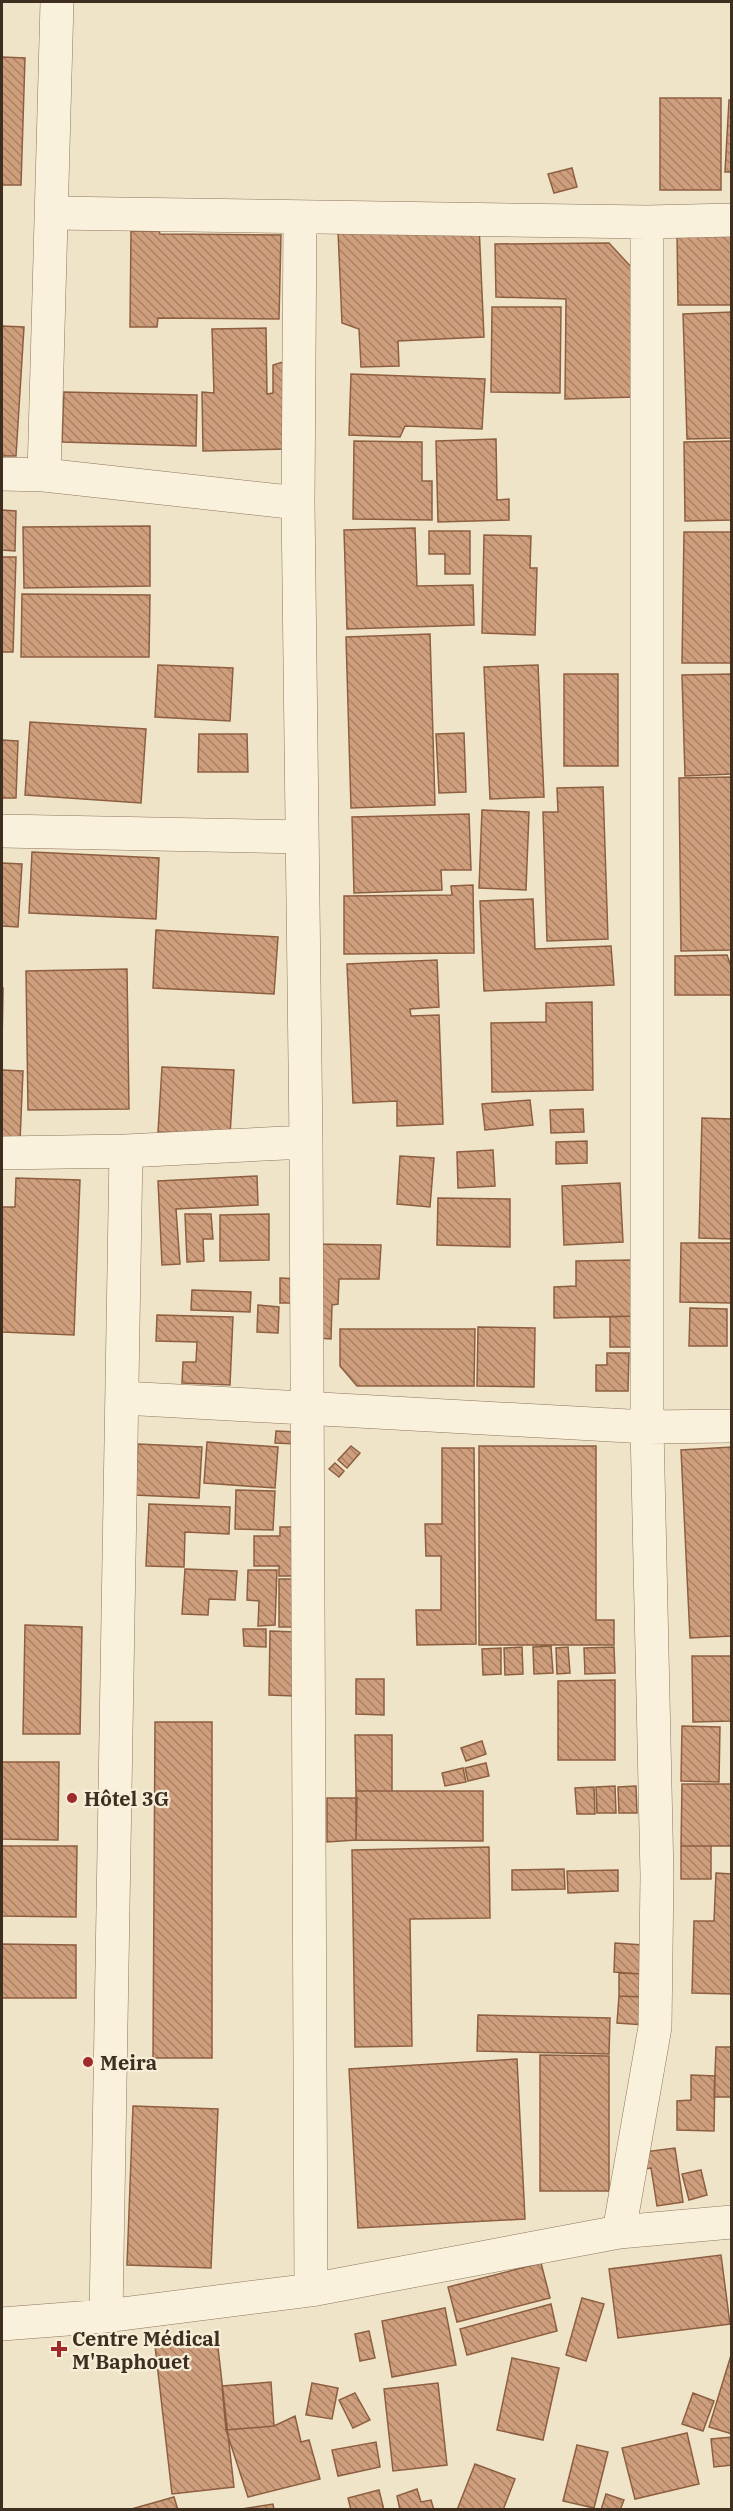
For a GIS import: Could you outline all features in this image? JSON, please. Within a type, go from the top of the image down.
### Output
[{"type":"street","points":[[45,475],[57,2]]},
{"type":"street","points":[[53,213],[647,222],[732,220]]},
{"type":"street","points":[[300,217],[298,503],[306,1142],[311,2290]]},
{"type":"street","points":[[619,2232],[655,2027],[657,1876],[647,1427],[647,222]]},
{"type":"street","points":[[2,474],[45,475],[298,503]]},
{"type":"street","points":[[2,831],[302,837]]},
{"type":"street","points":[[2,1153],[126,1151],[306,1142]]},
{"type":"street","points":[[106,2316],[126,1151]]},
{"type":"street","points":[[123,1398],[647,1427],[732,1426]]},
{"type":"street","points":[[2,2324],[106,2316],[311,2290],[619,2232],[732,2222]]},
{"type":"building","points":[[2,57],[25,58],[21,185],[2,185]]},
{"type":"building","points":[[660,98],[721,98],[721,190],[660,190]]},
{"type":"building","points":[[729,100],[732,100],[732,172],[725,172]]},
{"type":"building","points":[[572,168],[577,187],[554,193],[548,174]]},
{"type":"building","points":[[479,225],[484,337],[398,341],[399,366],[361,367],[359,329],[342,323],[338,231]]},
{"type":"building","points":[[732,230],[732,305],[678,305],[677,231]]},
{"type":"building","points":[[131,231],[159,231],[160,234],[281,235],[279,319],[158,318],[157,327],[130,327]]},
{"type":"building","points":[[609,243],[633,269],[635,397],[565,399],[566,299],[496,297],[495,244]]},
{"type":"building","points":[[492,307],[561,307],[560,393],[491,392]]},
{"type":"building","points":[[732,312],[732,438],[687,439],[683,314]]},
{"type":"building","points":[[2,326],[24,327],[16,456],[2,456]]},
{"type":"building","points":[[266,328],[267,394],[273,393],[273,365],[286,361],[288,449],[203,451],[202,392],[214,393],[212,329]]},
{"type":"building","points":[[351,374],[485,379],[482,429],[405,426],[400,437],[349,435]]},
{"type":"building","points":[[64,392],[197,395],[196,446],[62,442]]},
{"type":"building","points":[[496,439],[497,500],[509,499],[509,520],[438,522],[436,441]]},
{"type":"building","points":[[354,441],[422,442],[422,481],[432,481],[432,520],[353,519]]},
{"type":"building","points":[[732,441],[732,520],[685,521],[684,442]]},
{"type":"building","points":[[2,510],[16,511],[15,551],[2,550]]},
{"type":"building","points":[[150,526],[150,586],[24,588],[23,527]]},
{"type":"building","points":[[415,528],[417,586],[473,585],[474,625],[347,629],[344,530]]},
{"type":"building","points":[[429,531],[470,531],[470,574],[445,574],[445,554],[429,554]]},
{"type":"building","points":[[684,532],[732,532],[732,663],[682,663]]},
{"type":"building","points":[[484,535],[531,536],[530,568],[537,568],[535,635],[482,633]]},
{"type":"building","points":[[2,557],[16,557],[13,652],[2,652]]},
{"type":"building","points":[[22,594],[150,595],[149,657],[21,657]]},
{"type":"building","points":[[430,634],[435,805],[351,808],[346,637]]},
{"type":"building","points":[[158,665],[233,668],[230,721],[155,717]]},
{"type":"building","points":[[538,665],[544,797],[490,799],[484,667]]},
{"type":"building","points":[[564,674],[618,674],[618,766],[564,766]]},
{"type":"building","points":[[732,674],[732,774],[685,776],[682,675]]},
{"type":"building","points":[[30,722],[146,729],[141,803],[25,795]]},
{"type":"building","points":[[464,733],[466,792],[439,793],[436,734]]},
{"type":"building","points":[[199,734],[247,734],[248,772],[198,772]]},
{"type":"building","points":[[2,740],[18,741],[16,798],[2,798]]},
{"type":"building","points":[[732,777],[732,950],[681,951],[679,778]]},
{"type":"building","points":[[603,787],[608,939],[547,941],[543,812],[558,812],[557,788]]},
{"type":"building","points":[[482,810],[529,812],[526,890],[479,888]]},
{"type":"building","points":[[469,814],[471,870],[441,870],[442,890],[354,893],[352,817]]},
{"type":"building","points":[[32,852],[159,858],[156,919],[29,913]]},
{"type":"building","points":[[2,863],[22,864],[18,927],[2,926]]},
{"type":"building","points":[[473,885],[474,953],[344,954],[344,896],[452,895],[451,886]]},
{"type":"building","points":[[533,899],[535,949],[611,946],[614,985],[484,991],[480,901]]},
{"type":"building","points":[[156,930],[278,937],[274,994],[153,988]]},
{"type":"building","points":[[727,955],[732,969],[732,995],[675,995],[675,956]]},
{"type":"building","points":[[437,960],[439,1007],[410,1009],[411,1016],[439,1015],[443,1124],[397,1126],[397,1101],[353,1103],[347,964]]},
{"type":"building","points":[[127,969],[129,1109],[28,1110],[26,971]]},
{"type":"building","points":[[2,988],[3,988],[2,1047]]},
{"type":"building","points":[[592,1002],[593,1090],[492,1092],[491,1023],[546,1022],[546,1003]]},
{"type":"building","points":[[162,1067],[234,1070],[230,1135],[158,1132]]},
{"type":"building","points":[[2,1070],[23,1071],[20,1141],[2,1140]]},
{"type":"building","points":[[530,1100],[533,1125],[485,1130],[482,1104]]},
{"type":"building","points":[[583,1109],[584,1132],[551,1133],[550,1110]]},
{"type":"building","points":[[702,1118],[732,1119],[732,1239],[699,1238]]},
{"type":"building","points":[[587,1141],[587,1163],[556,1164],[556,1142]]},
{"type":"building","points":[[493,1150],[495,1186],[458,1188],[457,1152]]},
{"type":"building","points":[[400,1156],[434,1158],[430,1207],[397,1204]]},
{"type":"building","points":[[257,1176],[258,1205],[176,1209],[180,1264],[162,1265],[158,1181]]},
{"type":"building","points":[[16,1178],[80,1180],[74,1335],[2,1332],[2,1207],[15,1207]]},
{"type":"building","points":[[620,1183],[623,1242],[564,1245],[562,1186]]},
{"type":"building","points":[[438,1198],[510,1199],[510,1247],[437,1245]]},
{"type":"building","points":[[185,1214],[211,1214],[213,1239],[203,1239],[204,1261],[187,1262]]},
{"type":"building","points":[[269,1214],[269,1260],[220,1261],[220,1215]]},
{"type":"building","points":[[681,1243],[732,1243],[732,1303],[680,1302]]},
{"type":"building","points":[[313,1244],[381,1245],[379,1279],[339,1279],[338,1304],[332,1305],[331,1339],[318,1338]]},
{"type":"building","points":[[632,1260],[632,1316],[554,1318],[554,1287],[576,1286],[576,1261]]},
{"type":"building","points":[[280,1278],[300,1279],[300,1303],[280,1303]]},
{"type":"building","points":[[192,1290],[251,1292],[250,1312],[191,1310]]},
{"type":"building","points":[[258,1305],[279,1307],[278,1333],[257,1332]]},
{"type":"building","points":[[690,1308],[727,1309],[727,1346],[689,1346]]},
{"type":"building","points":[[157,1315],[233,1317],[230,1385],[182,1383],[183,1362],[196,1362],[197,1342],[156,1341]]},
{"type":"building","points":[[632,1316],[632,1347],[610,1347],[610,1317]]},
{"type":"building","points":[[478,1327],[535,1328],[534,1387],[477,1386]]},
{"type":"building","points":[[340,1329],[475,1329],[474,1386],[357,1386],[340,1366]]},
{"type":"building","points":[[607,1353],[629,1353],[628,1391],[596,1391],[596,1365],[607,1365]]},
{"type":"building","points":[[276,1431],[298,1432],[297,1444],[275,1443]]},
{"type":"building","points":[[207,1442],[278,1447],[275,1488],[204,1483]]},
{"type":"building","points":[[138,1444],[202,1447],[199,1498],[135,1495]]},
{"type":"building","points":[[351,1446],[360,1453],[347,1468],[338,1460]]},
{"type":"building","points":[[479,1446],[596,1446],[596,1620],[614,1620],[614,1645],[479,1645]]},
{"type":"building","points":[[732,1447],[732,1636],[690,1638],[681,1450]]},
{"type":"building","points":[[442,1448],[474,1448],[476,1644],[417,1645],[416,1610],[441,1610],[441,1556],[426,1556],[425,1524],[442,1524]]},
{"type":"building","points":[[335,1463],[344,1471],[339,1477],[329,1469]]},
{"type":"building","points":[[236,1490],[275,1491],[273,1530],[235,1529]]},
{"type":"building","points":[[149,1504],[230,1507],[229,1534],[185,1532],[184,1567],[146,1566]]},
{"type":"building","points":[[280,1527],[302,1527],[302,1576],[279,1576],[279,1566],[254,1566],[254,1536],[280,1536]]},
{"type":"building","points":[[185,1569],[237,1571],[235,1600],[209,1599],[208,1615],[182,1614]]},
{"type":"building","points":[[248,1570],[277,1570],[275,1625],[258,1626],[259,1601],[247,1600]]},
{"type":"building","points":[[279,1579],[302,1579],[302,1627],[279,1627]]},
{"type":"building","points":[[25,1625],[82,1627],[80,1734],[23,1734]]},
{"type":"building","points":[[243,1629],[266,1629],[266,1647],[244,1646]]},
{"type":"building","points":[[270,1631],[295,1632],[294,1696],[269,1695]]},
{"type":"building","points":[[551,1646],[553,1673],[534,1674],[533,1647]]},
{"type":"building","points":[[522,1647],[523,1674],[505,1675],[504,1648]]},
{"type":"building","points":[[568,1647],[570,1673],[557,1674],[556,1648]]},
{"type":"building","points":[[614,1647],[615,1673],[585,1674],[584,1648]]},
{"type":"building","points":[[501,1648],[501,1674],[483,1675],[482,1649]]},
{"type":"building","points":[[692,1656],[732,1656],[732,1721],[693,1722]]},
{"type":"building","points":[[356,1679],[384,1679],[384,1715],[356,1714]]},
{"type":"building","points":[[615,1680],[615,1760],[558,1760],[558,1681]]},
{"type":"building","points":[[155,1722],[212,1722],[212,2058],[153,2058]]},
{"type":"building","points":[[682,1726],[720,1727],[719,1782],[681,1781]]},
{"type":"building","points":[[355,1735],[392,1735],[392,1791],[356,1791]]},
{"type":"building","points":[[482,1741],[486,1754],[466,1761],[461,1748]]},
{"type":"building","points":[[2,1762],[59,1762],[58,1840],[2,1839]]},
{"type":"building","points":[[486,1763],[489,1776],[468,1781],[465,1768]]},
{"type":"building","points":[[463,1768],[466,1782],[445,1786],[442,1773]]},
{"type":"building","points":[[682,1784],[732,1784],[732,1846],[681,1846]]},
{"type":"building","points":[[615,1786],[616,1813],[597,1813],[596,1787]]},
{"type":"building","points":[[636,1786],[637,1813],[619,1813],[618,1787]]},
{"type":"building","points":[[594,1787],[595,1814],[577,1814],[575,1788]]},
{"type":"building","points":[[356,1791],[483,1791],[483,1841],[356,1840]]},
{"type":"building","points":[[327,1798],[357,1798],[356,1840],[327,1842]]},
{"type":"building","points":[[2,1846],[77,1846],[76,1917],[2,1916]]},
{"type":"building","points":[[681,1846],[711,1846],[711,1879],[681,1879]]},
{"type":"building","points":[[489,1847],[490,1918],[410,1919],[412,2046],[355,2047],[352,1850]]},
{"type":"building","points":[[564,1869],[565,1889],[512,1890],[512,1870]]},
{"type":"building","points":[[618,1870],[618,1891],[568,1893],[567,1871]]},
{"type":"building","points":[[716,1873],[732,1874],[732,1994],[692,1993],[694,1921],[714,1921]]},
{"type":"building","points":[[615,1943],[643,1945],[642,1974],[614,1972]]},
{"type":"building","points":[[2,1944],[76,1945],[76,1998],[2,1998]]},
{"type":"building","points":[[619,1973],[642,1974],[641,1997],[619,1996]]},
{"type":"building","points":[[619,1996],[646,1997],[645,2025],[617,2023]]},
{"type":"building","points":[[478,2015],[610,2018],[609,2054],[477,2051]]},
{"type":"building","points":[[716,2047],[732,2047],[732,2097],[714,2097]]},
{"type":"building","points":[[540,2055],[609,2056],[609,2191],[540,2191]]},
{"type":"building","points":[[517,2059],[525,2219],[358,2228],[349,2069]]},
{"type":"building","points":[[691,2075],[715,2076],[714,2131],[677,2130],[677,2101],[691,2100]]},
{"type":"building","points":[[133,2106],[218,2109],[211,2268],[127,2265]]},
{"type":"building","points":[[675,2148],[683,2202],[657,2206],[651,2168],[640,2170],[637,2153]]},
{"type":"building","points":[[701,2170],[707,2195],[689,2200],[682,2174]]},
{"type":"building","points":[[721,2255],[730,2324],[618,2338],[609,2269]]},
{"type":"building","points":[[541,2263],[550,2298],[457,2322],[448,2287]]},
{"type":"building","points":[[582,2298],[604,2304],[586,2361],[566,2355]]},
{"type":"building","points":[[551,2304],[557,2331],[467,2355],[460,2329]]},
{"type":"building","points":[[445,2308],[456,2365],[392,2377],[382,2321]]},
{"type":"building","points":[[369,2331],[375,2358],[360,2361],[355,2334]]},
{"type":"building","points":[[217,2339],[234,2487],[172,2494],[155,2346]]},
{"type":"building","points":[[732,2352],[732,2434],[709,2427]]},
{"type":"building","points":[[512,2358],[559,2368],[543,2440],[497,2430]]},
{"type":"building","points":[[271,2382],[274,2426],[226,2430],[222,2386]]},
{"type":"building","points":[[312,2383],[338,2388],[332,2419],[306,2415]]},
{"type":"building","points":[[438,2383],[447,2465],[393,2471],[384,2389]]},
{"type":"building","points":[[355,2393],[370,2420],[353,2428],[339,2400]]},
{"type":"building","points":[[693,2393],[714,2401],[703,2431],[682,2424]]},
{"type":"building","points":[[295,2416],[301,2442],[309,2440],[320,2479],[248,2497],[226,2430],[274,2426]]},
{"type":"building","points":[[687,2433],[699,2484],[635,2499],[622,2448]]},
{"type":"building","points":[[732,2437],[732,2465],[714,2467],[711,2439]]},
{"type":"building","points":[[376,2442],[380,2467],[338,2476],[332,2450]]},
{"type":"building","points":[[577,2445],[608,2452],[594,2508],[563,2501]]},
{"type":"building","points":[[475,2464],[515,2479],[503,2510],[457,2510]]},
{"type":"building","points":[[417,2489],[421,2502],[431,2500],[434,2510],[400,2510],[397,2496]]},
{"type":"building","points":[[379,2490],[384,2510],[351,2510],[348,2498]]},
{"type":"building","points":[[606,2494],[624,2500],[620,2510],[601,2510]]},
{"type":"building","points":[[174,2497],[178,2510],[128,2510]]},
{"type":"building","points":[[273,2504],[274,2510],[235,2510]]},
{"type":"place","name":"Hôtel 3G","points":[[72,1798]]},
{"type":"place","name":"Meira","points":[[88,2062]]},
{"type":"place","name":"Centre Médical M'Baphouet","points":[[59,2349]]}]
